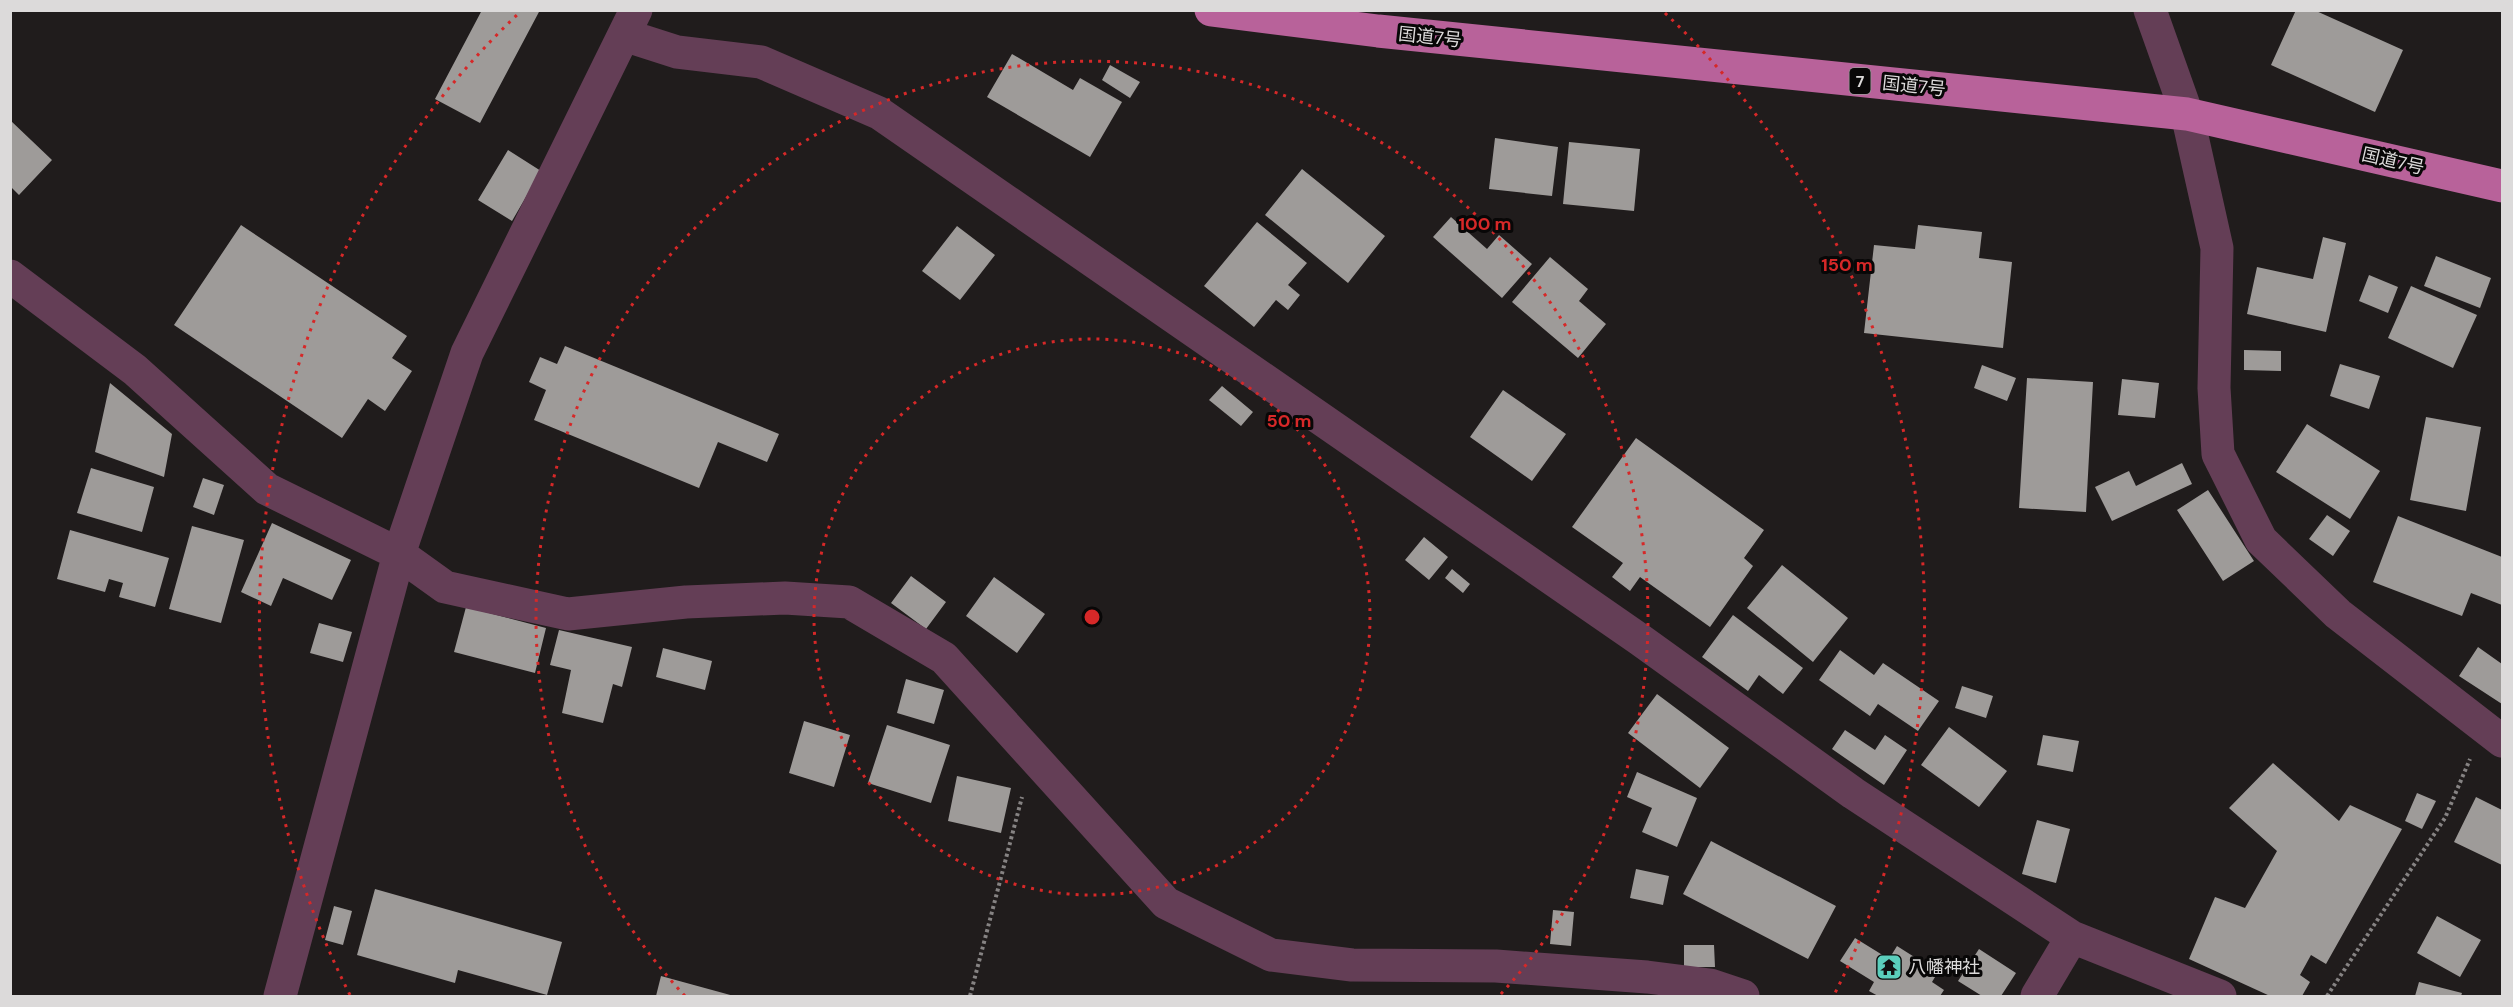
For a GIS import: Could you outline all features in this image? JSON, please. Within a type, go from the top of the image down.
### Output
[{"type":"highway","name":"国道7号","points":[[1211,10],[1378,32],[2187,114],[2502,186]]},
{"type":"street","points":[[2150,10],[2187,114],[2217,248],[2214,388],[2218,454],[2260,540],[2338,614],[2493,734]]},
{"type":"street","points":[[280,996],[399,554],[467,353],[630,23],[677,52],[762,62],[879,113],[1640,639],[1853,793],[2072,937],[2220,996]]},
{"type":"street","points":[[10,276],[135,370],[267,489],[399,554],[445,587],[568,614],[708,601],[785,598],[849,602],[944,658],[1166,903],[1270,956],[1352,964],[1496,966],[1647,977],[1710,984],[1743,996]]},
{"type":"street","points":[[2037,996],[2072,937]]},
{"type":"path","points":[[2326,996],[2445,818],[2493,734]]},
{"type":"path","points":[[970,996],[1033,755]]},
{"type":"building","points":[[482,10],[540,10],[480,123],[435,99]]},
{"type":"building","points":[[2296,10],[2314,10],[2403,50],[2375,112],[2271,65]]},
{"type":"building","points":[[1012,54],[1073,90],[1080,78],[1122,102],[1090,157],[987,97]]},
{"type":"building","points":[[1110,65],[1140,82],[1130,98],[1102,80]]},
{"type":"building","points":[[10,120],[52,160],[19,195],[10,186]]},
{"type":"building","points":[[1495,138],[1558,147],[1552,196],[1489,189]]},
{"type":"building","points":[[1569,142],[1640,149],[1634,211],[1563,204]]},
{"type":"building","points":[[508,150],[541,171],[512,221],[478,200]]},
{"type":"building","points":[[1302,169],[1385,236],[1348,283],[1265,215]]},
{"type":"building","points":[[1451,217],[1487,249],[1499,235],[1532,264],[1502,298],[1433,237]]},
{"type":"building","points":[[1257,222],[1307,263],[1288,285],[1300,295],[1288,310],[1276,300],[1254,327],[1204,286]]},
{"type":"building","points":[[241,225],[407,336],[392,358],[412,371],[385,411],[368,399],[342,438],[174,325]]},
{"type":"building","points":[[1918,225],[1982,232],[1979,258],[2012,262],[2003,348],[1864,333],[1874,245],[1915,249]]},
{"type":"building","points":[[957,226],[995,255],[960,300],[922,271]]},
{"type":"building","points":[[2323,237],[2346,243],[2326,332],[2247,314],[2257,267],[2313,279]]},
{"type":"building","points":[[2436,256],[2491,278],[2480,308],[2424,286]]},
{"type":"building","points":[[1550,257],[1588,289],[1579,301],[1606,324],[1578,358],[1512,302]]},
{"type":"building","points":[[2369,275],[2398,287],[2388,313],[2359,301]]},
{"type":"building","points":[[2411,286],[2477,315],[2453,368],[2388,338]]},
{"type":"building","points":[[565,346],[779,434],[767,462],[718,442],[699,488],[534,420],[546,390],[529,382],[540,357],[557,364]]},
{"type":"building","points":[[2244,350],[2281,351],[2281,371],[2244,370]]},
{"type":"building","points":[[2340,364],[2380,376],[2369,409],[2330,396]]},
{"type":"building","points":[[1982,365],[2016,378],[2007,401],[1974,388]]},
{"type":"building","points":[[2027,378],[2093,382],[2086,512],[2019,508]]},
{"type":"building","points":[[2122,379],[2159,383],[2155,418],[2118,415]]},
{"type":"building","points":[[110,383],[172,434],[164,477],[95,452]]},
{"type":"building","points":[[1222,386],[1253,412],[1241,426],[1209,400]]},
{"type":"building","points":[[1503,390],[1566,434],[1532,481],[1470,437]]},
{"type":"building","points":[[2426,417],[2481,427],[2466,511],[2410,500]]},
{"type":"building","points":[[2307,424],[2380,471],[2350,519],[2276,472]]},
{"type":"building","points":[[1636,438],[1764,530],[1744,558],[1753,566],[1710,627],[1640,577],[1630,591],[1612,577],[1623,563],[1572,527]]},
{"type":"building","points":[[2182,463],[2192,484],[2112,521],[2095,487],[2129,471],[2136,486]]},
{"type":"building","points":[[91,468],[154,487],[142,532],[77,513]]},
{"type":"building","points":[[203,478],[224,485],[214,515],[193,507]]},
{"type":"building","points":[[2208,490],[2254,561],[2223,581],[2177,510]]},
{"type":"building","points":[[2327,515],[2350,531],[2333,556],[2309,539]]},
{"type":"building","points":[[2398,516],[2502,557],[2502,605],[2471,593],[2462,616],[2373,582]]},
{"type":"building","points":[[272,523],[351,560],[332,600],[283,578],[271,606],[241,592]]},
{"type":"building","points":[[192,526],[244,540],[221,623],[169,609]]},
{"type":"building","points":[[70,530],[169,558],[155,607],[119,597],[123,583],[109,579],[105,592],[57,579]]},
{"type":"building","points":[[1424,537],[1448,557],[1429,580],[1405,560]]},
{"type":"building","points":[[1782,565],[1848,618],[1813,662],[1747,608]]},
{"type":"building","points":[[1452,569],[1470,584],[1463,593],[1445,578]]},
{"type":"building","points":[[911,576],[946,602],[926,629],[891,603]]},
{"type":"building","points":[[994,577],[1045,614],[1017,653],[966,616]]},
{"type":"building","points":[[466,607],[546,628],[535,673],[454,652]]},
{"type":"building","points":[[1733,615],[1803,668],[1783,694],[1759,675],[1748,691],[1702,657]]},
{"type":"building","points":[[319,623],[352,632],[343,662],[310,653]]},
{"type":"building","points":[[559,630],[632,647],[622,687],[613,684],[603,723],[562,713],[571,670],[550,665]]},
{"type":"building","points":[[2478,647],[2502,664],[2502,704],[2459,676]]},
{"type":"building","points":[[663,648],[712,661],[705,690],[656,677]]},
{"type":"building","points":[[1840,650],[1874,675],[1883,663],[1939,701],[1918,731],[1878,704],[1870,716],[1819,680]]},
{"type":"building","points":[[906,679],[944,690],[934,724],[897,713]]},
{"type":"building","points":[[1962,686],[1993,696],[1986,718],[1955,708]]},
{"type":"building","points":[[1657,694],[1729,748],[1700,788],[1628,733]]},
{"type":"building","points":[[804,721],[850,735],[834,787],[789,773]]},
{"type":"building","points":[[887,725],[950,745],[931,803],[868,783]]},
{"type":"building","points":[[1949,727],[2007,771],[1979,807],[1921,765]]},
{"type":"building","points":[[1845,730],[1875,750],[1885,735],[1907,750],[1884,785],[1832,749]]},
{"type":"building","points":[[2043,735],[2079,741],[2073,772],[2037,765]]},
{"type":"building","points":[[2273,763],[2339,821],[2350,805],[2402,829],[2326,964],[2311,955],[2300,975],[2310,982],[2302,996],[2270,996],[2189,959],[2215,897],[2245,908],[2277,851],[2229,808]]},
{"type":"building","points":[[1637,772],[1697,798],[1677,847],[1642,832],[1652,808],[1627,797]]},
{"type":"building","points":[[957,776],[1011,788],[1001,833],[948,821]]},
{"type":"building","points":[[2417,793],[2436,801],[2422,829],[2405,821]]},
{"type":"building","points":[[2476,797],[2502,810],[2502,865],[2454,842]]},
{"type":"building","points":[[2037,820],[2070,829],[2056,883],[2022,874]]},
{"type":"building","points":[[1711,841],[1836,906],[1808,959],[1683,894]]},
{"type":"building","points":[[1636,869],[1669,876],[1663,905],[1630,898]]},
{"type":"building","points":[[375,889],[562,942],[547,995],[458,970],[455,983],[357,955]]},
{"type":"building","points":[[334,906],[352,911],[343,945],[325,940]]},
{"type":"building","points":[[1553,910],[1574,912],[1571,946],[1550,944]]},
{"type":"building","points":[[2437,916],[2481,940],[2460,977],[2417,953]]},
{"type":"building","name":"八幡神社","points":[[1855,938],[1889,959],[1897,946],[1938,972],[1932,982],[1944,990],[1940,996],[1878,996],[1869,991],[1874,982],[1840,961]]},
{"type":"building","points":[[1684,945],[1714,945],[1715,967],[1684,967]]},
{"type":"building","points":[[1979,949],[2016,973],[2001,996],[1982,996],[1958,981]]},
{"type":"building","points":[[661,976],[734,996],[656,996]]},
{"type":"building","points":[[2419,982],[2462,993],[2461,996],[2415,996]]},
{"type":"place","name":"八幡神社","points":[[1889,967]]}]
